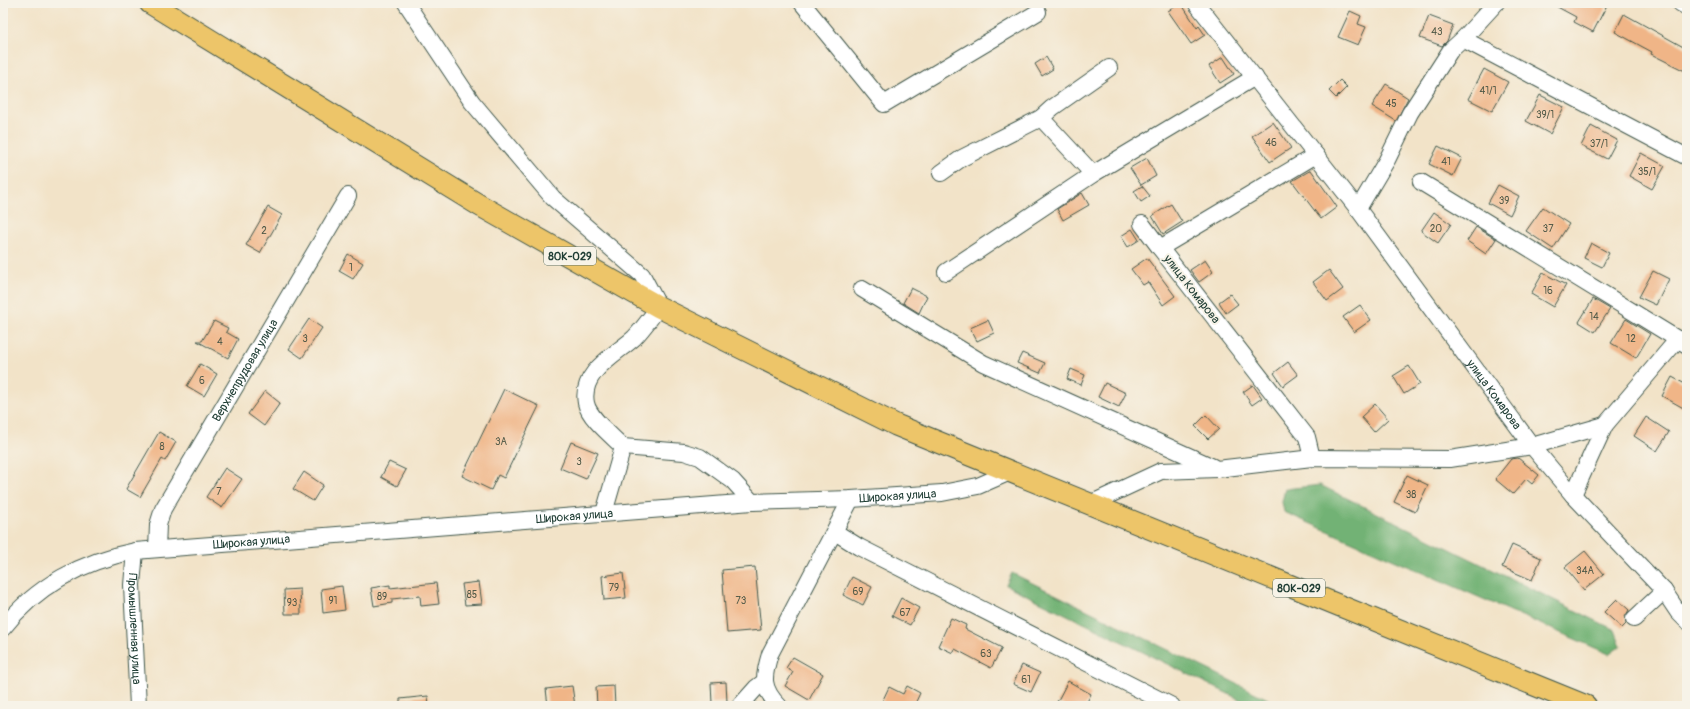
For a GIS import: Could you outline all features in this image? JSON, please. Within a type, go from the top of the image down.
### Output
[{"type":"main road","name":"80К-029","points":[[150,3],[479,205],[659,307],[896,425],[1586,706]]},
{"type":"street","points":[[406,3],[472,102],[553,198],[642,275],[659,307],[636,336],[601,364],[592,375],[587,389],[586,404],[594,419],[623,447],[684,452],[700,457],[733,481],[752,502]]},
{"type":"street","name":"улица Комарова","points":[[1196,3],[1358,209],[1532,446],[1573,495],[1664,591],[1678,612],[1687,621]]},
{"type":"street","points":[[1358,209],[1388,160],[1410,113],[1450,51],[1496,3]]},
{"type":"street","points":[[1680,3],[1687,7]]},
{"type":"street","points":[[805,4],[884,104],[1038,12]]},
{"type":"street","points":[[1463,39],[1687,156]]},
{"type":"street","points":[[941,173],[962,158],[1041,118],[1052,108],[1110,68]]},
{"type":"street","points":[[946,272],[1093,174],[1255,77]]},
{"type":"street","points":[[1041,118],[1093,174]]},
{"type":"street","name":"улица Комарова","points":[[1312,458],[1307,437],[1160,248],[1316,155]]},
{"type":"street","points":[[1421,182],[1683,342],[1605,425],[1573,495]]},
{"type":"street","name":"Верхнепрудовая улица","points":[[157,549],[158,525],[163,509],[348,196]]},
{"type":"street","points":[[1142,224],[1160,248]]},
{"type":"street","points":[[862,289],[983,363],[1216,469]]},
{"type":"street","points":[[1090,504],[1162,471],[1216,469],[1312,458],[1450,459],[1532,446],[1605,425]]},
{"type":"street","points":[[604,513],[623,447]]},
{"type":"street","name":"Широкая улица","points":[[135,551],[752,502],[851,500],[942,493],[978,486],[1010,472]]},
{"type":"street","points":[[779,706],[768,693],[764,682],[770,654],[851,500]]},
{"type":"street","points":[[835,532],[859,547],[1172,706]]},
{"type":"street","points":[[3,628],[13,614],[38,593],[62,577],[86,565],[113,555],[135,551]]},
{"type":"street","name":"Промышленная улица","points":[[135,551],[132,586],[138,706]]},
{"type":"street","points":[[1634,619],[1664,591]]},
{"type":"street","points":[[740,706],[756,688],[764,682]]},
{"type":"green space","points":[[1320,485],[1615,630],[1621,646],[1609,654],[1284,512],[1282,502],[1285,489]]},
{"type":"green space","points":[[1012,573],[1282,706],[1253,706],[1006,585]]},
{"type":"building","points":[[1181,3],[1197,28],[1199,26],[1205,35],[1191,44],[1168,11]]},
{"type":"building","points":[[1550,3],[1608,3],[1593,32],[1574,22],[1576,17]]},
{"type":"building","points":[[1350,11],[1361,16],[1358,24],[1366,27],[1358,45],[1338,37]]},
{"type":"building","points":[[1624,14],[1687,49],[1687,72],[1651,54],[1652,52],[1615,32]]},
{"type":"building","points":[[1429,16],[1453,25],[1447,41],[1442,46],[1420,38]]},
{"type":"building","points":[[1046,57],[1053,69],[1042,76],[1035,64]]},
{"type":"building","points":[[1223,57],[1234,74],[1220,83],[1209,66]]},
{"type":"building","points":[[1484,69],[1508,82],[1492,111],[1468,99]]},
{"type":"building","points":[[1340,80],[1347,87],[1336,98],[1329,91]]},
{"type":"building","points":[[1386,84],[1408,98],[1396,121],[1372,106]]},
{"type":"building","points":[[1540,95],[1564,107],[1550,134],[1526,121]]},
{"type":"building","points":[[1273,122],[1291,148],[1270,162],[1252,136]]},
{"type":"building","points":[[1591,126],[1617,140],[1607,159],[1581,146]]},
{"type":"building","points":[[1438,146],[1462,158],[1453,176],[1429,164]]},
{"type":"building","points":[[1641,153],[1665,166],[1652,189],[1629,176]]},
{"type":"building","points":[[1147,158],[1156,176],[1141,185],[1130,168]]},
{"type":"building","points":[[1311,170],[1337,207],[1321,219],[1292,181]]},
{"type":"building","points":[[1498,185],[1519,196],[1510,215],[1488,203]]},
{"type":"building","points":[[1142,186],[1150,196],[1141,202],[1134,191]]},
{"type":"building","points":[[1082,193],[1089,205],[1063,220],[1057,209]]},
{"type":"building","points":[[1171,204],[1182,222],[1163,234],[1152,216]]},
{"type":"building","points":[[268,207],[282,215],[260,253],[246,245]]},
{"type":"building","points":[[1543,207],[1569,224],[1553,249],[1526,231]]},
{"type":"building","points":[[1434,212],[1451,224],[1438,243],[1421,231]]},
{"type":"building","points":[[1476,227],[1496,239],[1486,254],[1467,241]]},
{"type":"building","points":[[1132,229],[1139,240],[1128,247],[1121,236]]},
{"type":"building","points":[[1591,243],[1609,253],[1602,267],[1584,258]]},
{"type":"building","points":[[348,254],[363,263],[353,279],[339,271]]},
{"type":"building","points":[[1147,258],[1175,296],[1163,305],[1148,282],[1143,285],[1131,269]]},
{"type":"building","points":[[1205,260],[1213,272],[1199,282],[1190,270]]},
{"type":"building","points":[[1329,270],[1343,289],[1327,301],[1313,282]]},
{"type":"building","points":[[1653,271],[1669,279],[1656,305],[1639,297]]},
{"type":"building","points":[[1543,273],[1566,285],[1553,307],[1531,294]]},
{"type":"building","points":[[911,288],[927,296],[919,313],[903,303]]},
{"type":"building","points":[[1230,294],[1238,304],[1226,313],[1219,302]]},
{"type":"building","points":[[1593,299],[1610,309],[1595,332],[1579,322]]},
{"type":"building","points":[[1360,305],[1371,320],[1354,332],[1343,317]]},
{"type":"building","points":[[309,319],[322,328],[302,358],[289,349]]},
{"type":"building","points":[[1626,319],[1650,334],[1636,358],[1611,343]]},
{"type":"building","points":[[988,320],[994,333],[977,341],[970,328]]},
{"type":"building","points":[[214,321],[228,328],[226,332],[238,339],[228,358],[197,341],[202,341]]},
{"type":"building","points":[[1022,353],[1045,363],[1040,373],[1017,363]]},
{"type":"building","points":[[1288,362],[1298,375],[1283,386],[1274,373]]},
{"type":"building","points":[[200,364],[217,374],[204,396],[187,386]]},
{"type":"building","points":[[1409,366],[1420,384],[1404,394],[1393,376]]},
{"type":"building","points":[[1071,369],[1085,375],[1081,385],[1067,379]]},
{"type":"building","points":[[1672,377],[1687,385],[1687,410],[1662,396]]},
{"type":"building","points":[[1105,383],[1126,393],[1119,407],[1098,397]]},
{"type":"building","points":[[1253,385],[1262,398],[1252,405],[1243,392]]},
{"type":"building","points":[[504,389],[539,406],[504,478],[498,475],[491,490],[462,476]]},
{"type":"building","points":[[265,391],[280,403],[264,426],[248,414]]},
{"type":"building","points":[[1375,404],[1388,419],[1374,432],[1361,417]]},
{"type":"building","points":[[1206,415],[1219,429],[1208,439],[1195,426]]},
{"type":"building","points":[[1646,417],[1669,432],[1657,451],[1634,436]]},
{"type":"building","points":[[159,432],[176,442],[165,461],[162,459],[140,497],[126,489]]},
{"type":"building","points":[[571,442],[598,453],[586,479],[560,468]]},
{"type":"building","points":[[1518,458],[1539,475],[1532,484],[1526,479],[1513,494],[1495,479],[1511,459]]},
{"type":"building","points":[[389,462],[406,470],[397,486],[381,477]]},
{"type":"building","points":[[225,468],[242,479],[222,508],[206,497]]},
{"type":"building","points":[[304,472],[323,485],[313,501],[293,489]]},
{"type":"building","points":[[1407,475],[1428,485],[1415,512],[1394,502]]},
{"type":"building","points":[[1512,545],[1541,558],[1532,580],[1502,567]]},
{"type":"building","points":[[1585,551],[1604,574],[1584,590],[1565,567]]},
{"type":"building","points":[[755,567],[761,630],[727,633],[722,570]]},
{"type":"building","points":[[623,573],[626,598],[604,600],[602,576]]},
{"type":"building","points":[[852,577],[872,587],[863,605],[843,595]]},
{"type":"building","points":[[479,582],[482,604],[465,605],[462,584]]},
{"type":"building","points":[[436,583],[439,604],[421,606],[420,596],[392,599],[392,603],[374,606],[371,588],[390,585],[390,588]]},
{"type":"building","points":[[342,586],[345,610],[323,613],[321,589]]},
{"type":"building","points":[[300,589],[301,614],[285,614],[284,590]]},
{"type":"building","points":[[901,598],[919,608],[910,625],[892,616]]},
{"type":"building","points":[[1617,599],[1629,610],[1625,617],[1626,624],[1622,628],[1604,612]]},
{"type":"building","points":[[951,618],[966,625],[965,629],[1002,648],[991,668],[955,649],[953,653],[938,646]]},
{"type":"building","points":[[793,657],[823,674],[809,700],[785,686],[793,672],[786,668]]},
{"type":"building","points":[[1022,665],[1040,673],[1031,692],[1013,684]]},
{"type":"building","points":[[1068,681],[1091,694],[1085,706],[1065,706],[1057,702]]},
{"type":"building","points":[[726,682],[727,702],[712,703],[711,683]]},
{"type":"building","points":[[572,686],[575,706],[548,706],[546,689]]},
{"type":"building","points":[[614,686],[615,706],[597,706],[596,687]]},
{"type":"building","points":[[907,686],[920,693],[914,706],[880,706],[889,687],[903,694]]},
{"type":"building","points":[[428,696],[429,706],[400,706],[400,699]]}]
